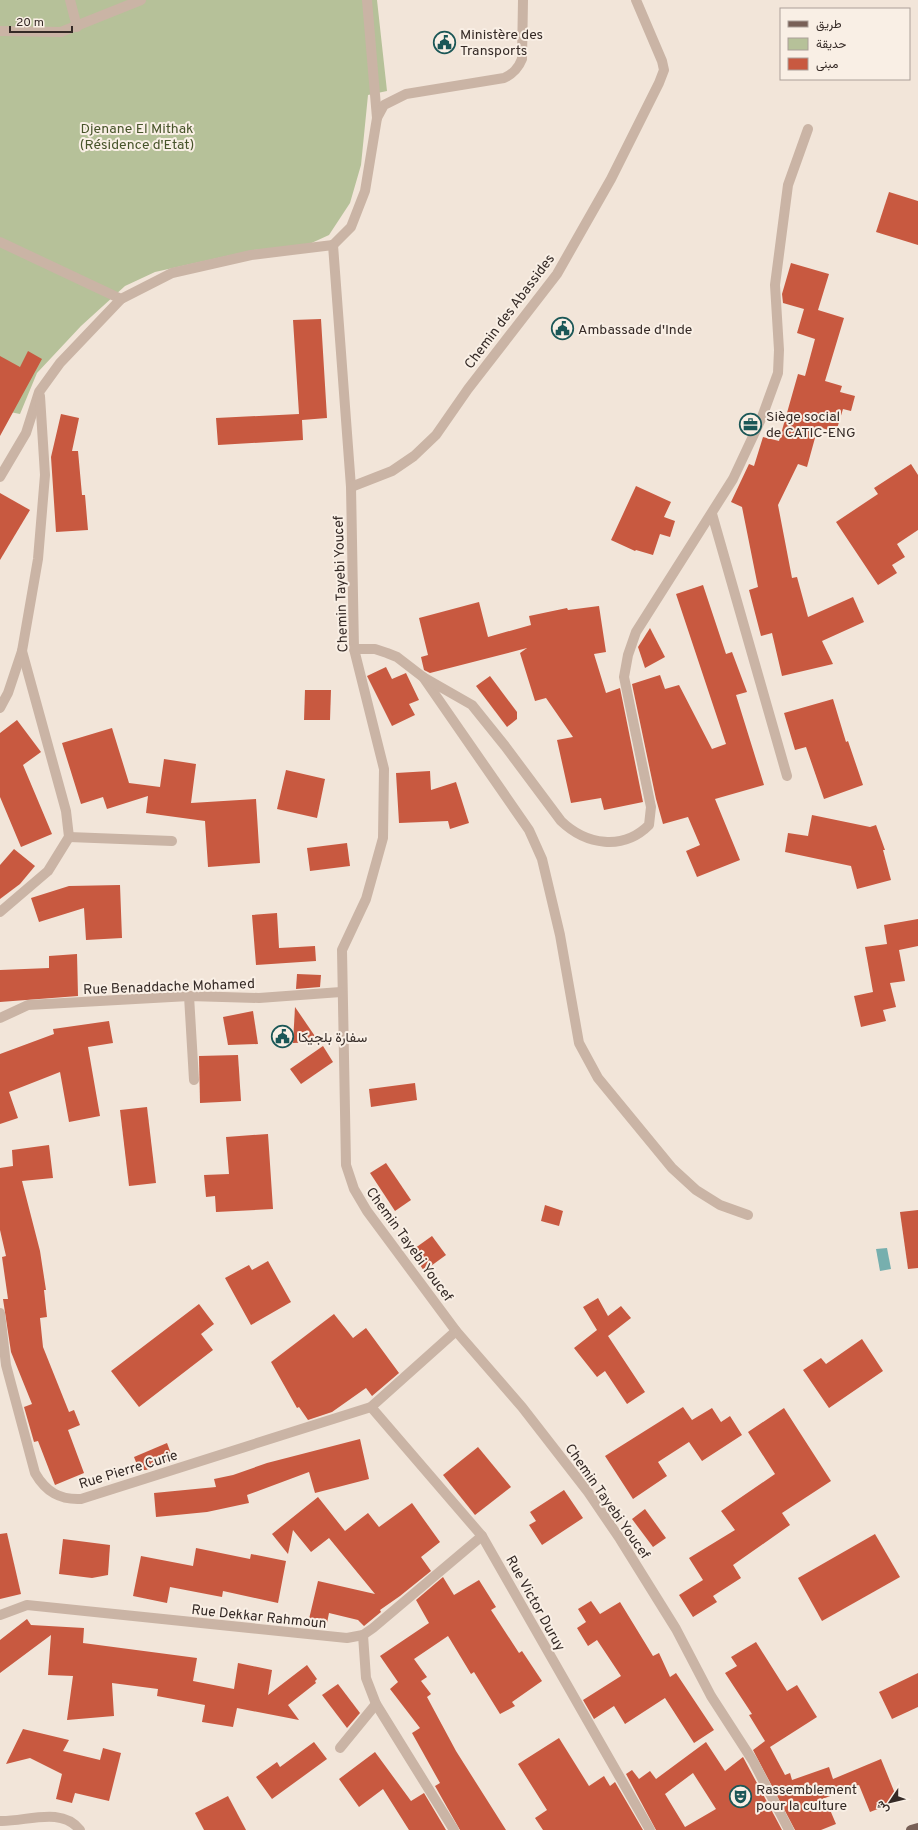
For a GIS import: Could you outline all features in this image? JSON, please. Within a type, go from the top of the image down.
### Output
[{"type":"main road","points":[[911,1830],[918,1828]]},
{"type":"street","points":[[70,0],[77,27]]},
{"type":"street","points":[[0,31],[61,32],[77,27],[141,0]]},
{"type":"street","points":[[0,476],[26,433],[40,392],[60,363],[121,299],[172,273],[251,255],[333,245],[351,228],[365,191],[377,118],[367,0]]},
{"type":"street","points":[[377,118],[384,105],[406,94],[504,78],[510,75],[519,66],[522,60],[523,0]]},
{"type":"street","name":"Chemin des Abassides","points":[[351,487],[392,471],[414,456],[436,435],[468,389],[557,274],[611,179],[659,84],[664,70],[656,44],[636,0]]},
{"type":"street","points":[[354,649],[375,648],[387,652],[397,657],[423,677],[472,705],[510,752],[561,822],[571,831],[584,838],[597,841],[624,840],[633,838],[649,825],[651,812],[624,677],[628,655],[636,632],[733,479],[756,431],[778,373],[779,350],[776,278],[788,185],[808,130]]},
{"type":"street","points":[[0,242],[121,299]]},
{"type":"street","name":"Chemin Tayebi Youcef","points":[[333,245],[351,487],[354,649],[384,769],[383,838],[366,899],[342,950],[341,992],[346,1165],[354,1189],[367,1211],[456,1331],[522,1407],[588,1492],[620,1539],[676,1629],[711,1696],[753,1761],[789,1830]]},
{"type":"street","points":[[0,708],[8,693],[22,650],[38,559],[45,475],[40,392]]},
{"type":"street","points":[[712,514],[787,776]]},
{"type":"street","points":[[0,912],[48,871],[69,837],[66,811],[22,650]]},
{"type":"street","points":[[423,677],[529,830],[542,859],[560,936],[579,1043],[598,1078],[672,1168],[696,1190],[714,1201],[748,1215]]},
{"type":"street","points":[[69,837],[172,841]]},
{"type":"street","name":"Rue Benaddache Mohamed","points":[[0,1018],[28,1005],[189,996],[260,998],[341,992]]},
{"type":"street","points":[[189,996],[194,1080]]},
{"type":"street","name":"Rue Pierre Curie","points":[[0,1313],[6,1365],[35,1473],[46,1488],[62,1498],[81,1499],[371,1407]]},
{"type":"street","points":[[371,1407],[456,1331]]},
{"type":"street","name":"Rue Victor Duruy","points":[[371,1407],[482,1536],[650,1830]]},
{"type":"street","name":"Rue Dekkar Rahmoun","points":[[0,1615],[27,1605],[347,1638],[363,1635],[373,1628],[482,1536]]},
{"type":"street","points":[[363,1635],[366,1678],[376,1704],[454,1830]]},
{"type":"street","points":[[340,1748],[376,1704]]},
{"type":"street","points":[[0,1820],[14,1821],[54,1816],[72,1822],[80,1830]]},
{"type":"green space","name":"Djenane El Mithak (Résidence d'Etat)","points":[[0,0],[377,0],[387,91],[368,95],[361,165],[350,203],[329,235],[305,246],[254,250],[155,272],[125,286],[81,326],[37,373],[20,414],[0,410]]},
{"type":"water","points":[[887,1248],[891,1269],[880,1271],[876,1249]]},
{"type":"building","points":[[889,192],[918,201],[918,245],[876,232]]},
{"type":"building","points":[[791,263],[829,274],[818,310],[844,318],[825,381],[842,386],[840,392],[855,396],[851,411],[843,409],[836,432],[818,427],[807,467],[798,464],[778,505],[792,578],[797,577],[808,617],[853,597],[864,622],[822,641],[833,664],[782,676],[772,633],[761,636],[749,590],[758,587],[742,507],[731,502],[749,464],[754,466],[763,437],[779,441],[798,374],[805,376],[815,339],[797,333],[804,309],[783,303],[782,294]]},
{"type":"building","points":[[321,319],[327,418],[302,420],[303,440],[218,445],[216,418],[299,414],[293,320]]},
{"type":"building","points":[[28,351],[42,359],[0,436],[0,356],[20,367]]},
{"type":"building","points":[[61,414],[79,418],[72,451],[78,451],[82,495],[85,495],[88,530],[56,532],[51,457]]},
{"type":"building","points":[[911,464],[918,475],[918,530],[897,544],[905,557],[892,565],[897,573],[878,585],[836,522],[878,494],[874,488]]},
{"type":"building","points":[[636,486],[671,502],[664,517],[675,521],[670,537],[660,534],[653,555],[635,551],[611,540]]},
{"type":"building","points":[[0,493],[30,510],[0,560]]},
{"type":"building","points":[[703,585],[726,654],[732,652],[747,692],[736,695],[764,785],[715,799],[740,860],[697,877],[686,851],[700,845],[688,817],[663,824],[656,799],[632,684],[660,675],[665,689],[679,685],[712,749],[726,744],[676,594]]},
{"type":"building","points":[[479,602],[488,637],[531,625],[529,616],[567,608],[568,610],[599,606],[606,652],[594,654],[606,693],[620,688],[643,802],[604,810],[601,798],[571,803],[557,740],[573,737],[546,698],[535,701],[520,653],[527,648],[430,673],[424,670],[421,657],[428,655],[419,618]]},
{"type":"building","points":[[650,628],[665,657],[645,668],[638,647]]},
{"type":"building","points":[[386,667],[392,679],[406,673],[419,700],[409,704],[415,715],[392,726],[367,676]]},
{"type":"building","points":[[490,676],[517,712],[517,719],[507,727],[476,686]]},
{"type":"building","points":[[305,690],[331,690],[330,720],[304,720]]},
{"type":"building","points":[[833,699],[846,742],[848,741],[863,785],[824,799],[806,747],[795,750],[784,713]]},
{"type":"building","points":[[17,720],[41,752],[23,765],[52,834],[21,847],[0,797],[0,733]]},
{"type":"building","points":[[112,728],[129,783],[160,787],[164,759],[196,764],[191,803],[256,799],[260,863],[208,867],[205,821],[146,813],[148,796],[107,809],[103,797],[81,804],[62,743]]},
{"type":"building","points":[[286,770],[325,779],[317,818],[277,809]]},
{"type":"building","points":[[430,771],[431,790],[456,782],[469,823],[450,829],[448,821],[399,823],[396,773]]},
{"type":"building","points":[[812,815],[870,827],[876,825],[885,850],[883,850],[891,880],[857,889],[851,866],[785,852],[788,833],[808,836]]},
{"type":"building","points":[[347,843],[350,866],[310,871],[307,848]]},
{"type":"building","points":[[14,849],[35,866],[20,884],[0,899],[0,865]]},
{"type":"building","points":[[120,885],[122,938],[86,940],[84,908],[39,922],[31,898],[69,886]]},
{"type":"building","points":[[277,913],[279,948],[315,946],[316,961],[256,965],[252,915]]},
{"type":"building","points":[[918,919],[918,946],[899,950],[905,981],[890,983],[896,1007],[883,1010],[886,1021],[861,1027],[854,996],[873,992],[865,947],[887,944],[884,925]]},
{"type":"building","points":[[77,954],[78,996],[0,1002],[0,970],[49,968],[49,956]]},
{"type":"building","points":[[297,974],[321,975],[320,987],[296,989]]},
{"type":"building","points":[[295,1007],[319,1042],[293,1043]]},
{"type":"building","points":[[253,1011],[258,1044],[228,1045],[223,1017]]},
{"type":"building","points":[[109,1021],[113,1043],[88,1047],[100,1116],[69,1122],[60,1072],[9,1092],[18,1118],[0,1124],[0,1054],[54,1034],[53,1029]]},
{"type":"building","points":[[323,1046],[333,1062],[301,1084],[290,1069]]},
{"type":"building","points":[[238,1055],[241,1101],[200,1103],[199,1056]]},
{"type":"building","points":[[415,1083],[417,1100],[371,1107],[369,1089]]},
{"type":"building","points":[[147,1107],[156,1183],[129,1186],[120,1110]]},
{"type":"building","points":[[268,1134],[273,1209],[216,1212],[215,1196],[206,1197],[204,1175],[229,1174],[226,1137]]},
{"type":"building","points":[[49,1145],[53,1178],[22,1181],[40,1251],[46,1290],[44,1290],[47,1317],[40,1318],[43,1347],[69,1412],[74,1410],[80,1425],[68,1430],[84,1473],[55,1485],[38,1441],[34,1442],[24,1407],[32,1404],[11,1352],[3,1299],[8,1299],[2,1257],[6,1256],[0,1230],[0,1168],[13,1166],[12,1150]]},
{"type":"building","points":[[386,1163],[411,1200],[395,1211],[370,1173]]},
{"type":"building","points":[[545,1205],[563,1211],[559,1226],[541,1221]]},
{"type":"building","points":[[918,1210],[918,1268],[908,1269],[900,1212]]},
{"type":"building","points":[[432,1236],[446,1255],[424,1271],[411,1251]]},
{"type":"building","points":[[268,1261],[291,1302],[251,1325],[225,1278],[249,1265],[252,1270]]},
{"type":"building","points":[[598,1298],[608,1316],[621,1306],[631,1318],[608,1336],[645,1392],[627,1404],[605,1371],[597,1377],[574,1348],[597,1330],[583,1307]]},
{"type":"building","points":[[199,1304],[214,1324],[201,1334],[213,1350],[139,1407],[111,1371]]},
{"type":"building","points":[[334,1314],[353,1338],[366,1328],[399,1373],[372,1396],[366,1388],[332,1412],[308,1420],[299,1407],[297,1408],[271,1362]]},
{"type":"building","points":[[862,1339],[883,1371],[829,1408],[803,1370],[821,1358],[826,1364]]},
{"type":"building","points":[[683,1407],[692,1420],[712,1408],[721,1422],[730,1416],[742,1435],[702,1461],[689,1442],[658,1462],[667,1476],[633,1499],[605,1456]]},
{"type":"building","points":[[784,1408],[831,1481],[782,1513],[790,1525],[733,1565],[741,1578],[713,1596],[717,1602],[693,1617],[679,1595],[703,1580],[689,1558],[735,1530],[721,1511],[775,1474],[748,1432]]},
{"type":"building","points":[[360,1439],[369,1479],[315,1493],[309,1472],[247,1495],[249,1503],[207,1512],[156,1517],[154,1493],[216,1487],[214,1479],[233,1475],[267,1463]]},
{"type":"building","points":[[167,1443],[173,1459],[146,1470],[139,1470],[134,1457]]},
{"type":"building","points":[[478,1447],[511,1487],[475,1515],[443,1475]]},
{"type":"building","points":[[564,1490],[583,1518],[542,1545],[529,1525],[536,1521],[530,1512]]},
{"type":"building","points":[[318,1497],[345,1531],[368,1513],[379,1527],[412,1503],[440,1542],[421,1557],[431,1571],[380,1610],[381,1612],[364,1626],[358,1620],[329,1613],[327,1623],[309,1619],[318,1581],[375,1594],[329,1538],[311,1552],[293,1530],[288,1554],[272,1534]]},
{"type":"building","points":[[645,1509],[666,1538],[653,1547],[632,1519]]},
{"type":"building","points":[[7,1533],[21,1594],[0,1599],[0,1534]]},
{"type":"building","points":[[875,1534],[900,1577],[822,1621],[798,1578]]},
{"type":"building","points":[[63,1539],[110,1545],[108,1575],[92,1578],[59,1574]]},
{"type":"building","points":[[196,1548],[250,1559],[251,1554],[286,1561],[278,1603],[223,1591],[222,1597],[170,1587],[167,1603],[133,1596],[141,1556],[193,1566]]},
{"type":"building","points":[[443,1577],[454,1595],[479,1580],[496,1607],[491,1610],[519,1653],[522,1651],[542,1681],[512,1702],[515,1706],[500,1714],[474,1672],[471,1674],[448,1636],[414,1659],[427,1677],[421,1681],[431,1694],[427,1697],[456,1751],[506,1830],[460,1830],[435,1786],[440,1783],[412,1733],[420,1728],[390,1689],[398,1682],[380,1656],[429,1623],[416,1600]]},
{"type":"building","points":[[591,1601],[600,1614],[620,1602],[653,1656],[659,1653],[670,1677],[676,1673],[714,1730],[694,1743],[665,1698],[625,1724],[614,1706],[594,1719],[583,1700],[621,1676],[597,1640],[588,1646],[577,1628],[586,1622],[578,1609]]},
{"type":"building","points":[[27,1619],[31,1625],[84,1628],[83,1643],[197,1658],[193,1681],[234,1689],[238,1663],[272,1670],[268,1695],[307,1665],[317,1679],[315,1681],[316,1683],[288,1705],[299,1720],[237,1708],[233,1727],[202,1722],[205,1705],[157,1696],[158,1689],[112,1683],[114,1716],[67,1720],[73,1676],[48,1675],[51,1635],[0,1673],[0,1640]]},
{"type":"building","points":[[756,1642],[787,1691],[797,1685],[817,1717],[770,1747],[785,1775],[790,1773],[792,1780],[829,1767],[833,1779],[881,1759],[898,1801],[870,1812],[859,1785],[825,1798],[836,1824],[821,1830],[795,1830],[753,1750],[765,1741],[749,1715],[752,1714],[725,1673],[737,1666],[731,1657]]},
{"type":"building","points":[[918,1673],[918,1707],[892,1719],[879,1692]]},
{"type":"building","points":[[338,1684],[360,1713],[347,1728],[322,1695]]},
{"type":"building","points":[[23,1729],[69,1740],[63,1751],[100,1760],[103,1748],[121,1753],[109,1801],[75,1793],[72,1803],[56,1799],[62,1774],[30,1758],[6,1764]]},
{"type":"building","points":[[559,1738],[589,1786],[604,1776],[610,1786],[615,1782],[643,1830],[543,1830],[535,1818],[547,1810],[518,1764]]},
{"type":"building","points":[[314,1742],[327,1759],[272,1799],[256,1777],[277,1762],[280,1767]]},
{"type":"building","points":[[706,1742],[725,1771],[743,1757],[782,1830],[656,1830],[626,1774],[632,1770],[639,1779],[650,1771],[656,1779]],"holes":[[[693,1773],[716,1809],[685,1827],[665,1794]]]},
{"type":"building","points":[[375,1752],[411,1801],[424,1793],[446,1830],[409,1830],[383,1789],[359,1807],[339,1779]]},
{"type":"building","points":[[228,1796],[246,1830],[204,1830],[195,1813]]},
{"type":"place","name":"Ministère des Transports","points":[[444,42]]},
{"type":"place","name":"Ambassade d'Inde","points":[[562,329]]},
{"type":"place","name":"Siège social de CATIC-ENG","points":[[750,424]]},
{"type":"place","name":"سفارة بلجيكا","points":[[283,1037]]},
{"type":"place","name":"Rassemblement pour la culture","points":[[740,1797]]}]
